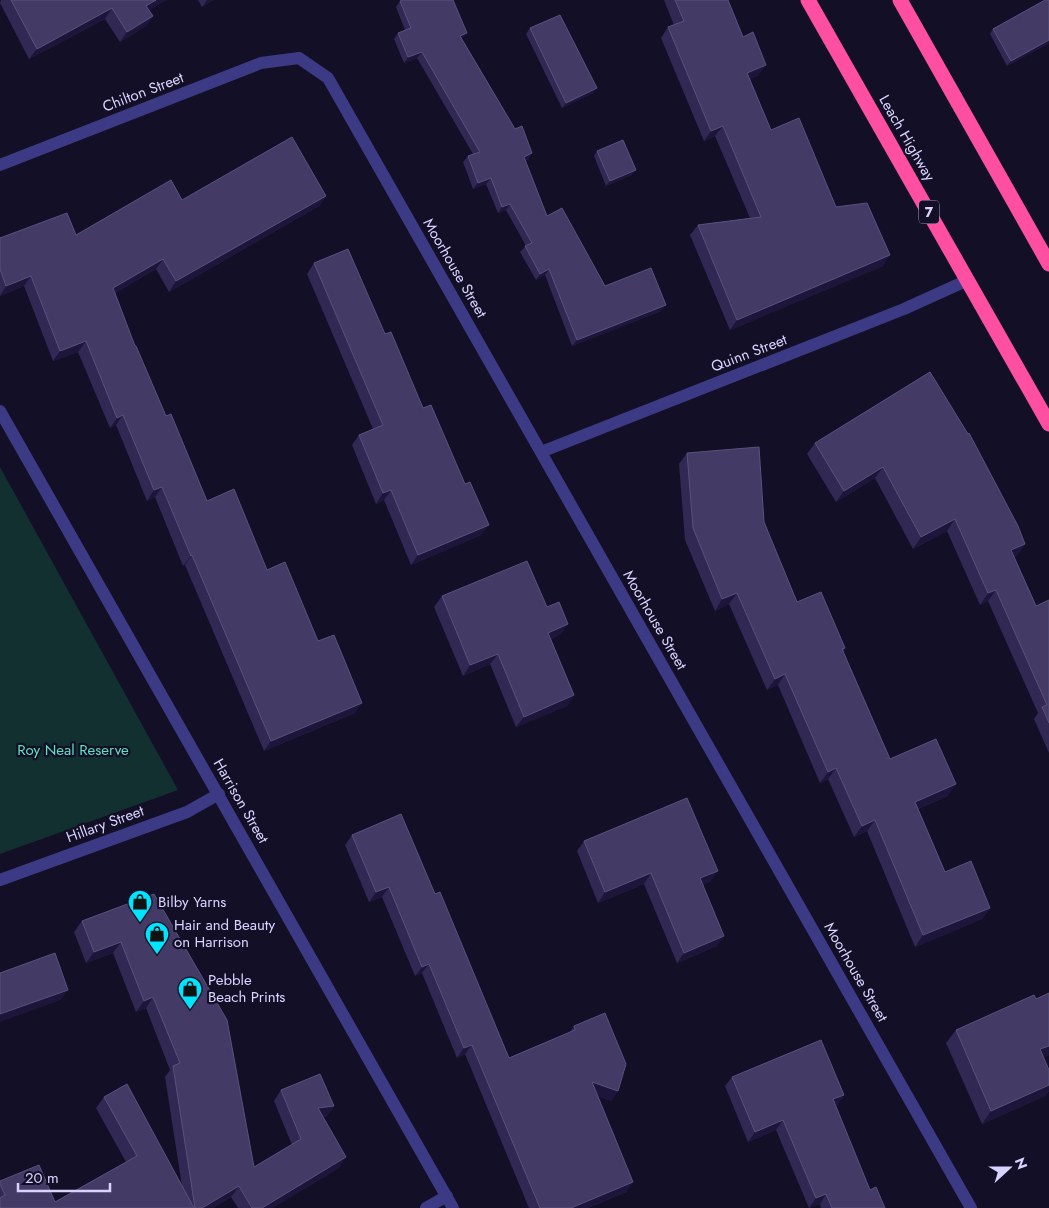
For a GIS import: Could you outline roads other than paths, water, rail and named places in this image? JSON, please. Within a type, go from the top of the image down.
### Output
[{"type":"highway","name":"Leach Highway","points":[[808,0],[1049,424]]},
{"type":"highway","points":[[900,0],[1049,264]]},
{"type":"street","name":"Chilton Street","points":[[0,165],[261,63],[299,58]]},
{"type":"street","name":"Moorhouse Street","points":[[299,58],[328,78],[971,1208]]},
{"type":"street","name":"Quinn Street","points":[[541,452],[904,309],[968,280]]},
{"type":"street","name":"Harrison Street","points":[[0,410],[453,1208]]},
{"type":"street","name":"Hillary Street","points":[[0,880],[187,812],[219,794]]},
{"type":"street","points":[[426,1208],[447,1196]]},
{"type":"place","name":"Bilby Yarns","points":[[140,923]]},
{"type":"place","name":"Hair and Beauty on Harrison","points":[[157,955]]},
{"type":"place","name":"Pebble Beach Prints","points":[[190,1010]]},
{"type":"park label","name":"Roy Neal Reserve","points":[[73,750]]}]
